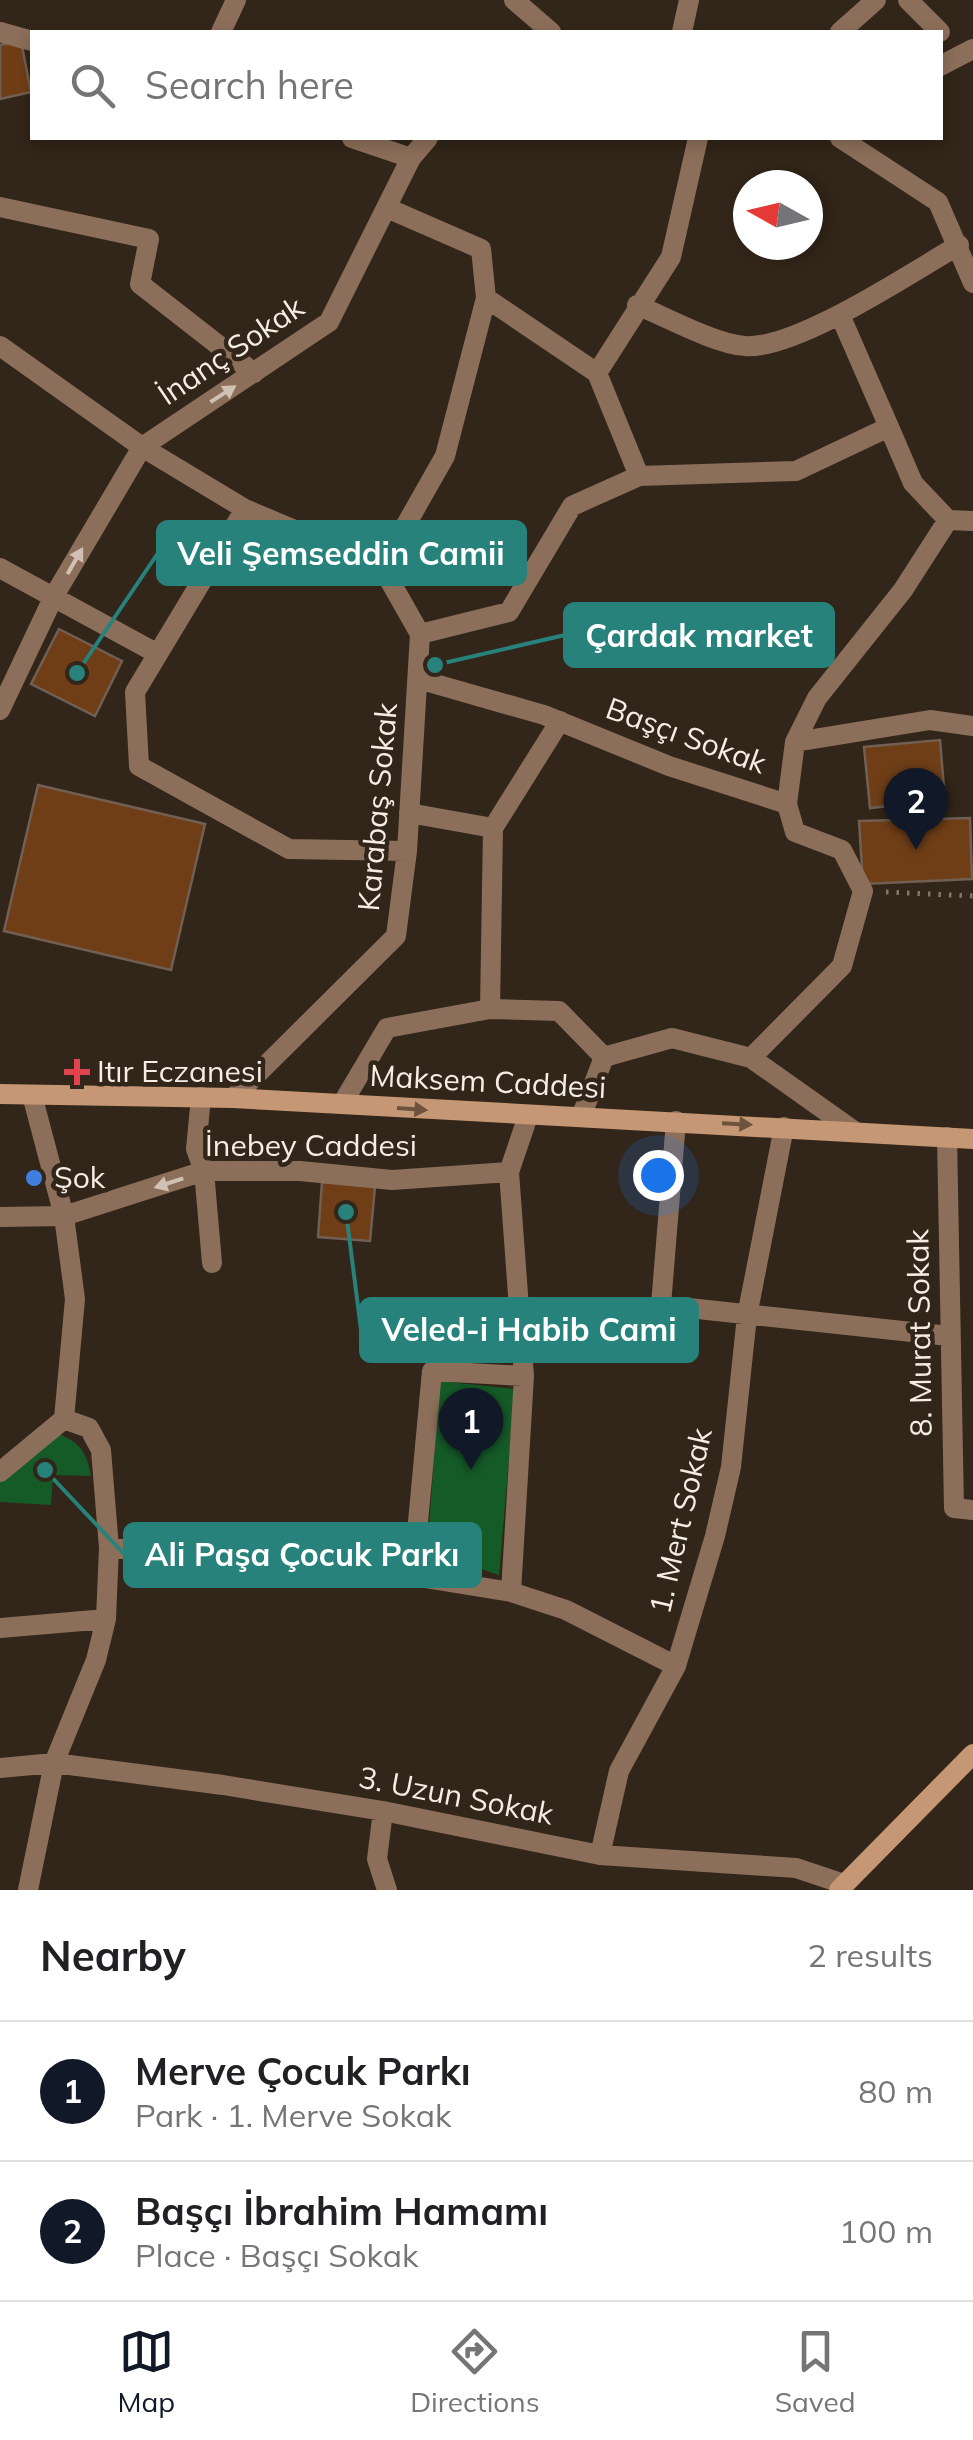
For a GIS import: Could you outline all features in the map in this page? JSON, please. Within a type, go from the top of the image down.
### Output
[{"type":"main road","name":"Maksem Caddesi","points":[[0,1094],[232,1098],[973,1139]]},
{"type":"main road","points":[[842,1887],[973,1754]]},
{"type":"street","points":[[222,30],[236,0]]},
{"type":"street","points":[[514,0],[549,30]]},
{"type":"street","points":[[682,30],[689,0]]},
{"type":"street","points":[[842,30],[876,0]]},
{"type":"street","points":[[908,0],[937,30]]},
{"type":"street","points":[[0,32],[30,40]]},
{"type":"street","points":[[943,35],[968,52],[943,64]]},
{"type":"street","points":[[358,140],[411,158]]},
{"type":"street","name":"İnanç Sokak","points":[[142,447],[330,322],[411,158],[426,140]]},
{"type":"street","points":[[597,373],[671,257],[698,140]]},
{"type":"street","points":[[843,140],[938,202],[973,282]]},
{"type":"street","points":[[0,208],[149,239],[140,284],[254,373]]},
{"type":"street","points":[[382,567],[445,456],[486,298],[481,249],[387,208]]},
{"type":"street","points":[[637,305],[745,346],[794,334],[840,315],[958,245]]},
{"type":"street","points":[[486,298],[597,373],[638,476]]},
{"type":"street","points":[[840,315],[913,483],[948,520],[973,522]]},
{"type":"street","points":[[0,346],[142,447],[245,509],[382,567],[420,634],[508,612],[572,506],[638,476],[796,471],[889,427]]},
{"type":"street","points":[[0,710],[54,596],[142,447]]},
{"type":"street","points":[[245,509],[135,692],[138,766],[289,849],[407,851]]},
{"type":"street","points":[[788,804],[795,742],[818,698],[903,590],[948,520]]},
{"type":"street","points":[[0,568],[158,654]]},
{"type":"street","name":"Karabaş Sokak","points":[[232,1098],[396,936],[407,851],[420,634]]},
{"type":"street","name":"Başçı Sokak","points":[[418,679],[560,722],[669,766],[788,804],[795,832],[842,850],[863,890]]},
{"type":"street","points":[[795,742],[930,720],[973,726]]},
{"type":"street","points":[[490,1010],[493,828],[560,722]]},
{"type":"street","points":[[409,813],[493,828]]},
{"type":"street","points":[[751,1058],[842,966],[863,890]]},
{"type":"street","points":[[342,1104],[387,1028],[490,1010],[560,1011],[604,1058]]},
{"type":"street","points":[[604,1058],[672,1038],[751,1058],[854,1131]]},
{"type":"street","points":[[581,1117],[604,1058]]},
{"type":"street","points":[[0,1472],[64,1419],[75,1299],[64,1216],[32,1094]]},
{"type":"street","points":[[202,1097],[196,1149],[204,1172],[212,1263]]},
{"type":"street","points":[[512,1592],[524,1376],[508,1172],[528,1116]]},
{"type":"street","points":[[676,1121],[661,1305],[949,1336]]},
{"type":"street","name":"1. Mert Sokak","points":[[600,1856],[619,1771],[676,1666],[731,1467],[747,1316],[784,1127]]},
{"type":"street","name":"8. Murat Sokak","points":[[948,1137],[954,1508],[973,1510]]},
{"type":"street","name":"İnebey Caddesi","points":[[0,1217],[64,1216],[204,1172],[300,1171],[392,1180],[508,1172]]},
{"type":"street","points":[[413,1576],[432,1370],[524,1376]]},
{"type":"street","points":[[28,1890],[54,1764],[96,1660],[106,1619],[110,1548],[101,1450],[89,1428],[64,1419]]},
{"type":"street","points":[[110,1548],[346,1565],[512,1592],[566,1610],[676,1666]]},
{"type":"street","points":[[0,1628],[106,1619]]},
{"type":"street","name":"3. Uzun Sokak","points":[[0,1768],[54,1764],[383,1811],[600,1856],[796,1868],[842,1887]]},
{"type":"street","points":[[383,1811],[377,1859],[386,1890]]},
{"type":"path","points":[[863,890],[973,896]]},
{"type":"green space","points":[[440,1381],[515,1389],[499,1575],[427,1551]]},
{"type":"green space","points":[[59,1434],[82,1450],[91,1476],[53,1475],[51,1505],[0,1502],[0,1465]]},
{"type":"building","points":[[21,41],[30,92],[0,99],[0,45]]},
{"type":"building","points":[[59,629],[122,661],[95,716],[31,684]]},
{"type":"building","points":[[940,740],[945,800],[870,808],[864,747]]},
{"type":"building","points":[[38,785],[205,824],[171,970],[4,931]]},
{"type":"building","points":[[970,818],[972,879],[863,884],[859,821]]},
{"type":"building","points":[[322,1182],[375,1187],[370,1241],[318,1237]]},
{"type":"place","name":"Çardak market","points":[[435,665]]},
{"type":"place","name":"Veli Şemseddin Camii","points":[[77,673]]},
{"type":"place","name":"Başçı İbrahim Hamamı","points":[[916,850]]},
{"type":"place","name":"Itır Eczanesi","points":[[77,1072]]},
{"type":"place","name":"Şok","points":[[34,1178]]},
{"type":"place","name":"Veled-i Habib Cami","points":[[346,1212]]},
{"type":"place","name":"Ali Paşa Çocuk Parkı","points":[[45,1470]]},
{"type":"place","name":"Merve Çocuk Parkı","points":[[471,1470]]}]
